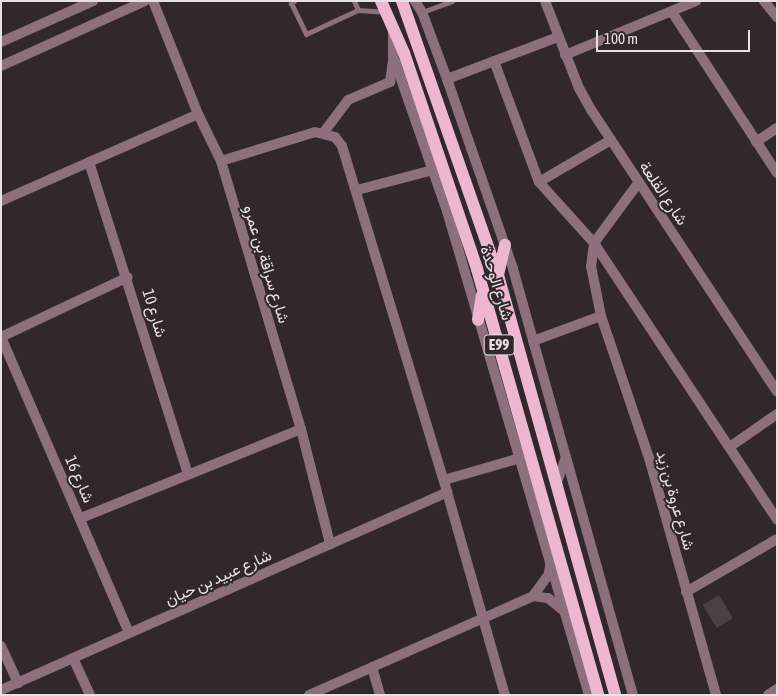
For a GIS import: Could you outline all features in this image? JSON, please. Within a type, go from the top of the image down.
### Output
[{"type":"main road","name":"شارع الوحدة","points":[[402,1],[498,275],[615,695]]},
{"type":"main road","name":"شارع الوحدة","points":[[384,7],[393,26],[483,290],[594,694]]},
{"type":"main road","points":[[498,275],[505,245]]},
{"type":"main road","points":[[478,320],[483,290]]},
{"type":"street","points":[[1,42],[93,1]]},
{"type":"street","points":[[1,66],[145,1]]},
{"type":"street","name":"شارع سراقة بن عمرو","points":[[152,1],[198,114],[221,161],[300,429],[330,544]]},
{"type":"street","points":[[415,1],[422,12],[447,79],[505,245],[633,695]]},
{"type":"street","name":"شارع القلعة","points":[[545,1],[579,88],[611,140],[777,392]]},
{"type":"street","points":[[565,56],[696,1]]},
{"type":"street","points":[[764,1],[777,18]]},
{"type":"street","points":[[672,12],[777,173]]},
{"type":"street","points":[[324,132],[348,100],[390,82],[393,56],[393,26]]},
{"type":"street","points":[[447,79],[558,37]]},
{"type":"street","points":[[393,56],[433,170],[550,563],[594,694]]},
{"type":"street","points":[[494,61],[539,182],[594,243],[731,446],[777,520]]},
{"type":"street","points":[[1,201],[198,114]]},
{"type":"street","points":[[756,142],[777,128]]},
{"type":"street","points":[[221,161],[315,132],[324,132],[335,136],[342,146],[448,492],[505,695]]},
{"type":"street","points":[[539,182],[611,140]]},
{"type":"street","name":"شارع 10","points":[[89,162],[128,277],[188,474]]},
{"type":"street","points":[[357,190],[433,170]]},
{"type":"street","points":[[594,243],[639,182]]},
{"type":"street","name":"شارع عروة بن زيد","points":[[594,243],[591,266],[601,316],[649,458],[716,695]]},
{"type":"street","points":[[1,337],[128,277]]},
{"type":"street","points":[[533,341],[601,316]]},
{"type":"street","name":"شارع 16","points":[[1,337],[81,518],[129,633]]},
{"type":"street","points":[[731,446],[777,414]]},
{"type":"street","points":[[81,518],[300,429]]},
{"type":"street","points":[[556,484],[566,457]]},
{"type":"street","points":[[444,480],[520,458]]},
{"type":"street","name":"شارع عبيد بن حيان","points":[[1,690],[448,492]]},
{"type":"street","points":[[686,592],[777,539]]},
{"type":"street","points":[[309,695],[533,596],[549,574],[550,563]]},
{"type":"street","points":[[533,596],[548,598],[567,614]]},
{"type":"street","points":[[1,646],[18,683]]},
{"type":"street","points":[[74,658],[90,695]]},
{"type":"street","points":[[372,667],[380,695]]},
{"type":"lane","points":[[294,1],[291,2],[306,34],[358,10],[384,7]]},
{"type":"lane","points":[[354,1],[358,10]]},
{"type":"lane","points":[[422,12],[452,1]]},
{"type":"building","points":[[719,595],[733,618],[717,628],[703,605]]}]
